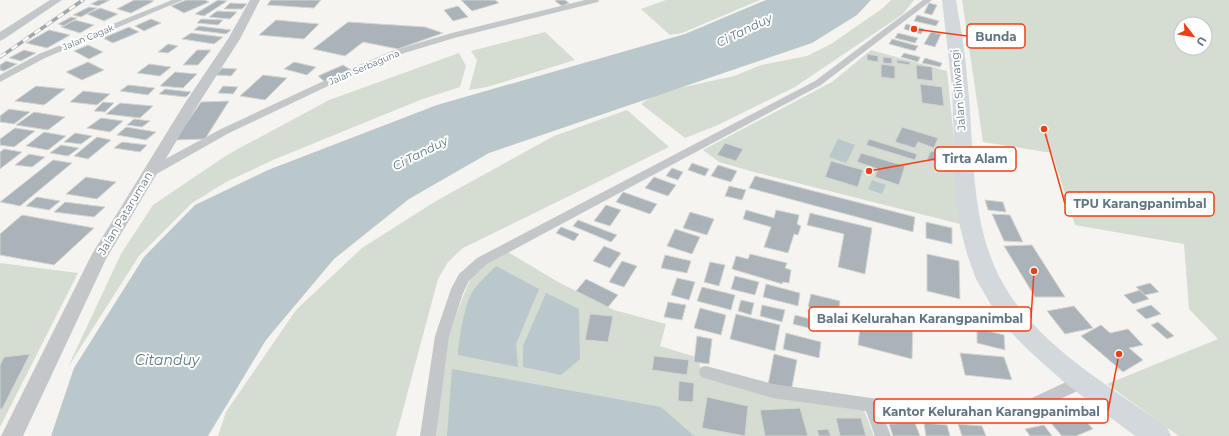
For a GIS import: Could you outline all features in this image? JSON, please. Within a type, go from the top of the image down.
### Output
[{"type":"highway","name":"Jalan Siliwangi","points":[[949,0],[960,86],[968,217],[978,257],[989,281],[1001,303],[1032,339],[1083,381],[1158,436]]},
{"type":"street","points":[[0,37],[57,0]]},
{"type":"street","name":"Jalan Cagak","points":[[0,79],[13,70],[42,56],[179,0]]},
{"type":"street","name":"Jalan Pataruman","points":[[12,436],[98,258],[192,103],[234,39],[255,0]]},
{"type":"street","name":"Jalan Serbaguna","points":[[149,173],[232,128],[346,74],[395,53],[451,36],[595,0]]},
{"type":"street","points":[[428,436],[442,336],[456,293],[464,278],[482,261],[818,83],[928,0]]},
{"type":"street","points":[[706,372],[773,391],[871,405],[931,409],[982,416],[1002,416],[1017,412],[1083,381]]},
{"type":"street","points":[[871,405],[883,436]]},
{"type":"shaded area","points":[[666,0],[760,0],[682,33],[670,35],[641,9]]},
{"type":"shaded area","points":[[891,0],[914,0],[903,14],[795,87],[718,125],[685,138],[641,104],[657,93],[734,76],[761,65],[807,56],[831,44],[883,8]]},
{"type":"shaded area","points":[[962,0],[1229,0],[1229,436],[1179,436],[1107,384],[1218,339],[1189,309],[1184,244],[1075,225],[1052,153],[983,142]]},
{"type":"shaded area","points":[[545,32],[575,60],[487,87],[469,90],[477,60],[471,51]]},
{"type":"shaded area","points":[[871,50],[947,71],[956,159],[960,224],[719,162],[703,150],[832,82]]},
{"type":"shaded area","points":[[459,53],[466,66],[460,87],[420,100],[273,160],[226,182],[192,203],[139,256],[68,367],[121,254],[153,205],[227,155],[329,100]]},
{"type":"shaded area","points":[[627,110],[669,147],[463,248],[448,262],[438,279],[396,436],[218,436],[226,412],[296,310],[362,248],[436,201],[554,136]]},
{"type":"shaded area","points":[[508,252],[558,282],[614,310],[666,324],[660,346],[699,358],[701,376],[864,410],[874,436],[436,436],[448,336],[464,294],[471,279],[487,264]]},
{"type":"shaded area","points":[[0,263],[78,273],[0,427]]},
{"type":"water","name":"Citanduy","points":[[766,0],[871,0],[857,15],[812,43],[489,153],[409,199],[334,259],[266,340],[208,436],[51,436],[74,368],[144,257],[195,205],[268,170],[437,105],[685,34]]},
{"type":"water","points":[[838,139],[855,145],[846,163],[829,157]]},
{"type":"water","points":[[872,180],[886,185],[882,194],[868,189]]},
{"type":"water","points":[[496,266],[539,289],[516,344],[518,367],[458,355],[462,324],[468,300],[479,283]]},
{"type":"water","points":[[546,293],[579,309],[580,359],[561,375],[523,367],[523,346]]},
{"type":"water","points":[[452,369],[661,407],[694,436],[447,436]]},
{"type":"building","points":[[99,0],[110,0],[98,6],[91,4]]},
{"type":"building","points":[[134,0],[154,1],[131,13],[117,9]]},
{"type":"building","points":[[186,0],[205,0],[209,2],[184,13],[171,6]]},
{"type":"building","points":[[218,0],[227,1],[204,16],[195,14]]},
{"type":"building","points":[[271,0],[321,0],[314,8],[267,5]]},
{"type":"building","points":[[461,0],[495,0],[499,3],[472,11]]},
{"type":"building","points":[[565,0],[569,3],[562,6],[555,1]]},
{"type":"building","points":[[230,3],[247,4],[242,9],[224,9]]},
{"type":"building","points":[[929,3],[937,5],[932,15],[924,13]]},
{"type":"building","points":[[458,6],[468,17],[453,21],[444,10]]},
{"type":"building","points":[[89,7],[97,8],[81,17],[73,15]]},
{"type":"building","points":[[100,8],[118,14],[104,21],[87,14]]},
{"type":"building","points":[[217,11],[237,12],[230,19],[209,17]]},
{"type":"building","points":[[917,15],[939,21],[936,26],[914,21]]},
{"type":"building","points":[[71,17],[77,18],[64,26],[58,24]]},
{"type":"building","points":[[151,19],[161,23],[144,31],[135,26]]},
{"type":"building","points":[[201,19],[223,20],[218,25],[197,23]]},
{"type":"building","points":[[75,20],[94,25],[80,33],[61,27]]},
{"type":"building","points":[[276,20],[319,24],[304,39],[259,35]]},
{"type":"building","points":[[348,22],[425,27],[443,33],[398,49],[363,42],[345,56],[313,49]]},
{"type":"building","points":[[906,24],[924,29],[921,34],[904,29]]},
{"type":"building","points":[[199,26],[231,30],[226,34],[194,30]]},
{"type":"building","points":[[129,27],[139,32],[113,43],[103,38]]},
{"type":"building","points":[[49,30],[70,35],[47,48],[26,43]]},
{"type":"building","points":[[931,32],[941,34],[935,47],[924,44]]},
{"type":"building","points":[[191,33],[223,37],[214,44],[182,39]]},
{"type":"building","points":[[898,33],[918,38],[915,43],[895,38]]},
{"type":"building","points":[[892,39],[918,46],[915,51],[889,44]]},
{"type":"building","points":[[168,44],[178,46],[168,53],[158,52]]},
{"type":"building","points":[[88,45],[103,52],[89,59],[74,51]]},
{"type":"building","points":[[24,50],[36,53],[21,61],[9,58]]},
{"type":"building","points":[[197,50],[211,50],[198,65],[183,65]]},
{"type":"building","points":[[904,53],[920,57],[918,62],[901,57]]},
{"type":"building","points":[[867,54],[878,56],[878,62],[867,60]]},
{"type":"building","points":[[883,57],[892,58],[892,64],[883,63]]},
{"type":"building","points":[[925,58],[942,63],[940,67],[922,63]]},
{"type":"building","points":[[897,60],[910,62],[910,65],[897,63]]},
{"type":"building","points":[[6,61],[17,64],[4,71],[0,70],[0,65]]},
{"type":"building","points":[[88,62],[104,70],[82,80],[66,72]]},
{"type":"building","points":[[294,62],[316,67],[307,75],[284,69]]},
{"type":"building","points":[[149,64],[171,67],[160,76],[137,73]]},
{"type":"building","points":[[881,64],[895,66],[895,79],[881,77]]},
{"type":"building","points":[[343,65],[351,70],[325,82],[318,76]]},
{"type":"building","points":[[916,65],[932,67],[933,81],[917,79]]},
{"type":"building","points":[[222,68],[237,69],[231,76],[216,75]]},
{"type":"building","points":[[175,72],[197,74],[183,88],[160,86]]},
{"type":"building","points":[[263,75],[287,78],[265,100],[240,96]]},
{"type":"building","points":[[920,84],[942,87],[944,106],[922,103]]},
{"type":"building","points":[[128,85],[155,88],[148,95],[120,91]]},
{"type":"building","points":[[36,86],[65,89],[44,105],[15,101]]},
{"type":"building","points":[[223,86],[238,87],[233,94],[218,93]]},
{"type":"building","points":[[165,89],[191,92],[186,97],[159,94]]},
{"type":"building","points":[[83,91],[110,94],[97,105],[70,102]]},
{"type":"building","points":[[229,101],[205,139],[175,140],[201,102]]},
{"type":"building","points":[[103,102],[114,103],[105,112],[94,111]]},
{"type":"building","points":[[120,103],[153,106],[140,118],[106,114]]},
{"type":"building","points":[[9,109],[30,112],[14,124],[0,122],[0,116]]},
{"type":"building","points":[[34,112],[65,117],[48,130],[16,125]]},
{"type":"building","points":[[101,118],[123,121],[110,132],[87,128]]},
{"type":"building","points":[[134,119],[150,121],[142,127],[127,125]]},
{"type":"building","points":[[126,127],[156,132],[146,140],[117,135]]},
{"type":"building","points":[[902,127],[938,138],[934,148],[918,142],[915,148],[895,142]]},
{"type":"building","points":[[15,128],[35,131],[14,147],[0,145],[0,139]]},
{"type":"building","points":[[44,132],[66,136],[48,150],[26,146]]},
{"type":"building","points":[[75,133],[92,136],[81,144],[64,142]]},
{"type":"building","points":[[97,137],[111,140],[88,159],[74,156]]},
{"type":"building","points":[[869,139],[917,154],[915,160],[866,145]]},
{"type":"building","points":[[122,142],[147,145],[140,152],[114,148]]},
{"type":"building","points":[[725,143],[743,149],[736,161],[717,155]]},
{"type":"building","points":[[61,145],[79,148],[68,156],[50,153]]},
{"type":"building","points":[[4,149],[22,152],[0,169],[0,152]]},
{"type":"building","points":[[931,151],[951,157],[948,166],[927,159]]},
{"type":"building","points":[[861,153],[905,166],[899,185],[875,177],[878,169],[857,162]]},
{"type":"building","points":[[29,154],[45,157],[32,167],[15,165]]},
{"type":"building","points":[[53,160],[72,163],[20,206],[0,202]]},
{"type":"building","points":[[831,161],[863,170],[858,187],[825,177]]},
{"type":"building","points":[[692,163],[709,169],[705,176],[688,170]]},
{"type":"building","points":[[718,165],[737,171],[731,182],[711,176]]},
{"type":"building","points":[[672,168],[683,172],[678,180],[666,176]]},
{"type":"building","points":[[755,176],[915,217],[913,232],[749,188]]},
{"type":"building","points":[[86,177],[116,182],[97,199],[66,194]]},
{"type":"building","points":[[654,177],[676,185],[668,196],[645,188]]},
{"type":"building","points":[[729,186],[746,190],[742,200],[725,196]]},
{"type":"building","points":[[623,192],[657,204],[650,214],[616,202]]},
{"type":"building","points":[[37,197],[60,201],[49,210],[26,206]]},
{"type":"building","points":[[985,200],[1003,202],[1006,212],[988,210]]},
{"type":"building","points":[[65,202],[105,207],[94,217],[54,212]]},
{"type":"building","points":[[606,205],[621,210],[610,226],[594,221]]},
{"type":"building","points":[[746,210],[774,218],[776,210],[799,215],[797,224],[801,226],[798,235],[794,234],[788,253],[764,247],[771,227],[743,219]]},
{"type":"building","points":[[690,212],[714,219],[707,235],[683,228]]},
{"type":"building","points":[[810,213],[872,228],[865,274],[838,267],[844,234],[807,225]]},
{"type":"building","points":[[992,214],[1010,215],[1023,242],[1004,241]]},
{"type":"building","points":[[22,215],[94,228],[54,265],[0,255],[0,234]]},
{"type":"building","points":[[578,220],[617,235],[611,242],[573,226]]},
{"type":"building","points":[[926,222],[952,228],[952,244],[926,238]]},
{"type":"building","points":[[561,227],[579,234],[574,241],[556,233]]},
{"type":"building","points":[[675,229],[700,237],[692,254],[667,246]]},
{"type":"building","points":[[1032,245],[1065,297],[1035,297],[1004,246]]},
{"type":"building","points":[[604,246],[621,253],[610,268],[593,261]]},
{"type":"building","points":[[750,254],[787,263],[785,268],[791,270],[789,283],[783,282],[782,284],[732,269],[736,256],[748,259]]},
{"type":"building","points":[[927,254],[959,261],[960,299],[927,291]]},
{"type":"building","points":[[665,255],[691,261],[687,273],[661,268]]},
{"type":"building","points":[[622,261],[637,266],[624,287],[609,282]]},
{"type":"building","points":[[710,262],[725,265],[719,286],[704,282]]},
{"type":"building","points":[[735,276],[759,282],[755,295],[731,289]]},
{"type":"building","points":[[677,278],[695,282],[689,300],[671,295]]},
{"type":"building","points":[[586,279],[618,295],[608,307],[576,291]]},
{"type":"building","points":[[1150,283],[1159,292],[1145,295],[1136,287]]},
{"type":"building","points":[[766,284],[800,293],[798,306],[763,297]]},
{"type":"building","points":[[702,287],[735,295],[731,310],[697,301]]},
{"type":"building","points":[[1140,290],[1149,299],[1133,304],[1124,295]]},
{"type":"building","points":[[811,294],[840,301],[838,315],[808,307]]},
{"type":"building","points":[[741,300],[754,303],[751,315],[738,311]]},
{"type":"building","points":[[668,302],[686,305],[682,320],[664,317]]},
{"type":"building","points":[[762,305],[785,310],[782,322],[760,316]]},
{"type":"building","points":[[1151,305],[1161,314],[1146,319],[1136,310]]},
{"type":"building","points":[[1074,306],[1093,328],[1065,334],[1047,311]]},
{"type":"building","points":[[700,308],[726,315],[721,335],[694,328]]},
{"type":"building","points":[[862,309],[913,321],[912,359],[858,345]]},
{"type":"building","points":[[590,314],[613,316],[608,342],[585,340]]},
{"type":"building","points":[[736,314],[780,325],[775,351],[730,339]]},
{"type":"building","points":[[795,315],[818,321],[817,330],[793,324]]},
{"type":"building","points":[[1158,322],[1174,336],[1167,339],[1151,325]]},
{"type":"building","points":[[1101,325],[1110,333],[1128,329],[1143,345],[1129,348],[1143,360],[1123,372],[1081,336]]},
{"type":"building","points":[[977,328],[1004,335],[1005,350],[977,343]]},
{"type":"building","points":[[786,333],[821,342],[819,358],[783,349]]},
{"type":"building","points":[[697,336],[712,339],[709,364],[694,362]]},
{"type":"building","points":[[960,353],[1004,357],[1012,380],[965,375]]},
{"type":"building","points":[[30,354],[2,409],[0,409],[0,365],[4,357]]},
{"type":"building","points":[[774,354],[797,360],[791,392],[768,385]]},
{"type":"building","points":[[654,356],[689,360],[687,375],[652,370]]},
{"type":"building","points":[[679,381],[694,383],[693,402],[678,401]]},
{"type":"building","points":[[707,397],[748,406],[745,436],[702,428]]},
{"type":"building","points":[[1071,405],[1093,429],[1076,436],[1062,436],[1044,415]]},
{"type":"building","points":[[800,408],[808,436],[765,436],[760,410]]},
{"type":"building","points":[[836,418],[861,418],[866,436],[840,436]]},
{"type":"building","points":[[915,423],[920,436],[893,436],[889,424]]},
{"type":"building","points":[[924,423],[947,425],[950,436],[926,436]]},
{"type":"building","points":[[958,424],[982,426],[986,436],[962,436]]},
{"type":"building","points":[[1044,425],[1052,436],[1030,436],[1025,429]]},
{"type":"building","points":[[828,429],[831,436],[819,436],[817,430]]},
{"type":"railway","points":[[0,57],[83,0]]},
{"type":"place","name":"Bunda","points":[[914,29]]},
{"type":"place","name":"TPU Karangpanimbal","points":[[1044,129]]},
{"type":"place","name":"Tirta Alam","points":[[869,171]]},
{"type":"place","name":"Balai Kelurahan Karangpanimbal","points":[[1034,271]]},
{"type":"place","name":"Kantor Kelurahan Karangpanimbal","points":[[1119,354]]},
{"type":"water label","name":"Ci Tanduy","points":[[744,30]]},
{"type":"water label","name":"Ci Tanduy","points":[[420,153]]}]
